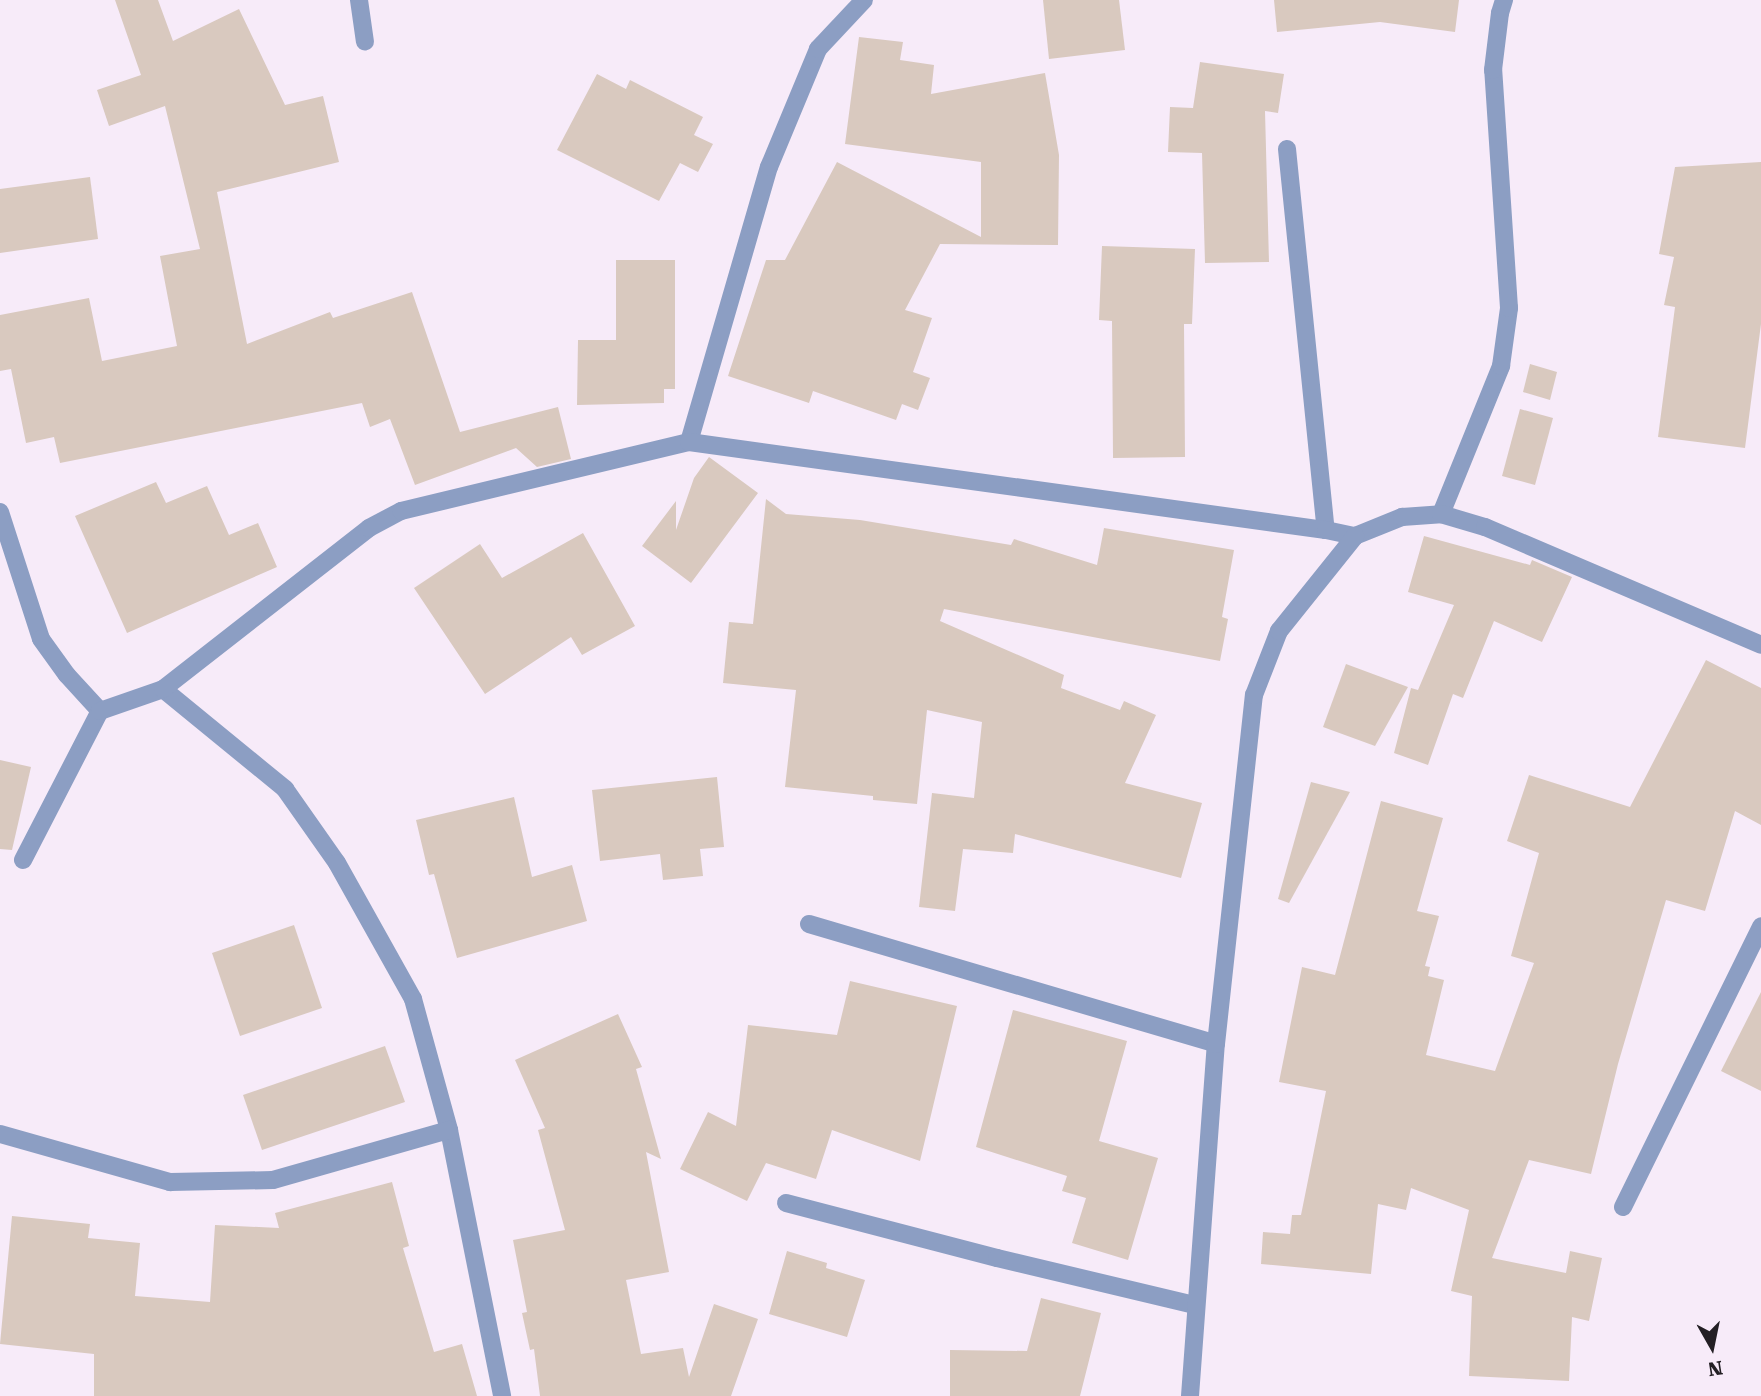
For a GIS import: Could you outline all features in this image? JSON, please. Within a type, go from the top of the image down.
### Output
[{"type":"street","points":[[359,0],[365,42]]},
{"type":"street","points":[[689,442],[769,167],[818,49],[864,0]]},
{"type":"street","points":[[1441,514],[1501,366],[1509,309],[1493,70],[1504,0]]},
{"type":"street","points":[[1287,149],[1326,530]]},
{"type":"street","points":[[23,860],[100,711],[163,689],[369,528],[401,510],[689,442],[1355,536]]},
{"type":"street","points":[[0,512],[41,639],[67,675],[100,711]]},
{"type":"street","points":[[1190,1396],[1216,1044],[1254,695],[1279,631],[1355,536],[1402,517],[1441,514],[1485,527],[1761,645]]},
{"type":"street","points":[[163,689],[285,789],[337,863],[412,999],[449,1130],[502,1396]]},
{"type":"street","points":[[809,924],[1216,1044]]},
{"type":"street","points":[[1623,1207],[1761,926]]},
{"type":"street","points":[[0,1134],[170,1182],[273,1180],[449,1130]]},
{"type":"street","points":[[786,1203],[996,1258],[1195,1305]]},
{"type":"building","points":[[115,0],[158,0],[173,41],[239,9],[285,105],[323,96],[339,162],[217,192],[247,344],[330,312],[333,318],[412,292],[460,432],[558,407],[571,459],[537,467],[516,448],[415,485],[390,419],[370,427],[362,403],[60,463],[54,437],[26,443],[11,369],[0,371],[0,315],[89,298],[102,361],[177,346],[160,256],[200,249],[165,106],[109,126],[97,90],[141,75]]},
{"type":"building","points":[[1043,0],[1119,0],[1125,50],[1049,59]]},
{"type":"building","points":[[1274,0],[1459,0],[1455,32],[1380,22],[1277,32]]},
{"type":"building","points":[[859,37],[903,42],[900,60],[934,65],[931,94],[1045,73],[1059,155],[1058,245],[940,244],[905,310],[932,318],[913,372],[930,378],[918,410],[902,404],[896,420],[813,391],[809,403],[728,376],[766,260],[785,260],[837,162],[981,237],[981,162],[845,144]]},
{"type":"building","points":[[1200,62],[1284,74],[1278,113],[1265,111],[1269,262],[1205,263],[1202,153],[1168,152],[1170,107],[1193,108]]},
{"type":"building","points":[[597,74],[626,89],[630,80],[703,117],[694,135],[713,144],[698,172],[680,163],[659,201],[557,150]]},
{"type":"building","points":[[1761,162],[1761,324],[1745,448],[1658,437],[1675,307],[1664,305],[1674,257],[1659,254],[1675,167]]},
{"type":"building","points":[[90,177],[98,239],[0,253],[0,189]]},
{"type":"building","points":[[1102,246],[1195,249],[1192,324],[1184,324],[1185,457],[1113,458],[1112,321],[1099,320]]},
{"type":"building","points":[[616,260],[675,260],[675,389],[664,389],[664,403],[577,405],[578,340],[616,340]]},
{"type":"building","points":[[1530,364],[1557,372],[1550,400],[1523,392]]},
{"type":"building","points":[[1520,409],[1553,418],[1535,485],[1502,476]]},
{"type":"building","points":[[709,457],[758,493],[691,583],[642,546],[676,501],[676,530],[694,478]]},
{"type":"building","points":[[156,482],[166,503],[207,486],[229,535],[258,523],[277,567],[127,633],[75,516]]},
{"type":"building","points":[[766,499],[786,514],[860,520],[1011,545],[1014,539],[1097,565],[1104,528],[1234,550],[1222,617],[1228,619],[1220,661],[944,609],[940,621],[1064,675],[1061,688],[1120,710],[1124,701],[1156,715],[1125,783],[1202,803],[1181,878],[1015,834],[1013,853],[963,849],[955,911],[919,907],[932,793],[974,798],[982,722],[927,710],[917,804],[873,800],[873,796],[785,787],[796,690],[723,683],[729,622],[753,624]]},
{"type":"building","points":[[583,533],[635,626],[582,655],[571,637],[485,694],[414,588],[480,544],[502,578]]},
{"type":"building","points":[[1424,536],[1530,565],[1532,560],[1572,577],[1542,642],[1494,621],[1463,698],[1453,694],[1428,765],[1394,753],[1411,688],[1418,690],[1454,605],[1408,592]]},
{"type":"building","points":[[1706,660],[1761,688],[1761,825],[1735,811],[1705,911],[1666,900],[1618,1064],[1591,1174],[1529,1160],[1492,1258],[1566,1273],[1570,1251],[1602,1258],[1589,1321],[1572,1317],[1569,1381],[1469,1376],[1472,1296],[1451,1291],[1469,1210],[1411,1188],[1406,1210],[1378,1204],[1371,1274],[1261,1264],[1263,1232],[1290,1234],[1292,1215],[1301,1215],[1326,1091],[1279,1082],[1302,967],[1335,975],[1381,801],[1443,818],[1417,911],[1439,916],[1425,966],[1430,967],[1428,976],[1444,980],[1426,1055],[1495,1071],[1534,963],[1511,956],[1539,853],[1507,841],[1529,775],[1630,807]]},
{"type":"building","points":[[1346,664],[1408,687],[1375,746],[1323,727]]},
{"type":"building","points":[[0,760],[31,767],[12,850],[0,849]]},
{"type":"building","points":[[717,777],[724,847],[700,849],[703,876],[663,880],[660,854],[600,861],[592,790]]},
{"type":"building","points":[[1311,782],[1350,792],[1289,903],[1278,899]]},
{"type":"building","points":[[514,797],[532,877],[572,865],[587,921],[457,958],[434,874],[429,875],[416,820]]},
{"type":"building","points":[[294,925],[322,1008],[240,1036],[212,953]]},
{"type":"building","points":[[850,981],[957,1006],[920,1161],[832,1130],[816,1179],[766,1163],[747,1201],[680,1169],[708,1112],[736,1126],[748,1025],[837,1035]]},
{"type":"building","points":[[1761,992],[1761,1091],[1721,1071]]},
{"type":"building","points":[[1013,1010],[1127,1041],[1099,1141],[1158,1158],[1128,1260],[1072,1243],[1086,1198],[1062,1191],[1067,1176],[976,1147]]},
{"type":"building","points":[[618,1014],[642,1067],[636,1069],[661,1159],[646,1152],[669,1272],[626,1280],[641,1354],[683,1348],[689,1377],[714,1304],[758,1319],[731,1396],[540,1396],[534,1349],[530,1350],[522,1313],[527,1312],[513,1240],[565,1230],[538,1130],[545,1128],[515,1060]]},
{"type":"building","points":[[385,1046],[405,1102],[262,1150],[243,1095]]},
{"type":"building","points":[[392,1182],[409,1246],[403,1248],[434,1352],[462,1344],[477,1396],[94,1396],[94,1354],[0,1344],[12,1216],[90,1224],[88,1238],[140,1243],[135,1296],[210,1302],[215,1225],[279,1228],[275,1213]]},
{"type":"building","points":[[787,1251],[827,1263],[826,1268],[865,1280],[847,1337],[769,1314]]},
{"type":"building","points":[[1041,1298],[1101,1313],[1080,1396],[950,1396],[950,1350],[1027,1351]]}]
